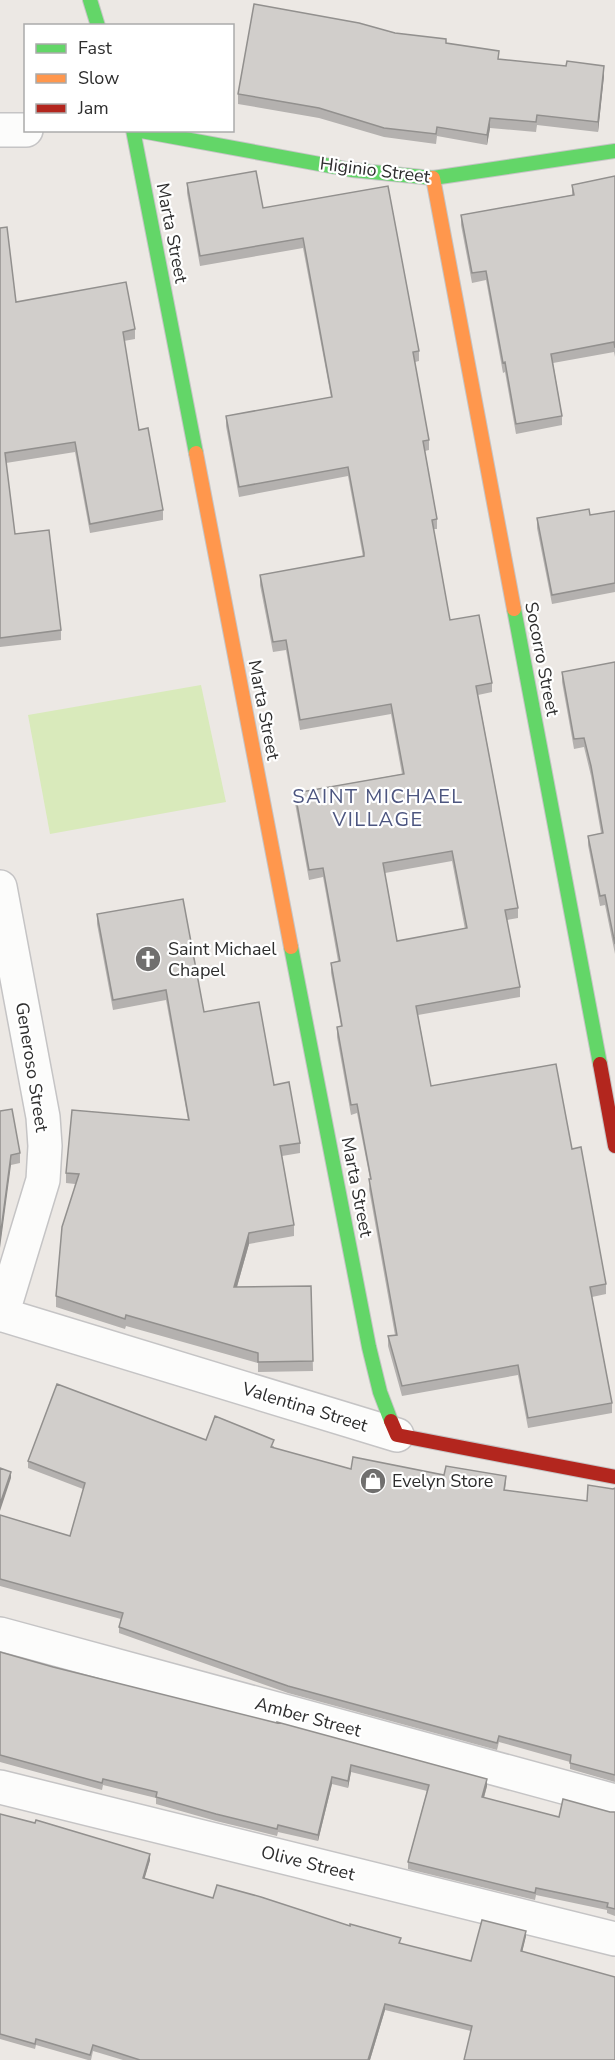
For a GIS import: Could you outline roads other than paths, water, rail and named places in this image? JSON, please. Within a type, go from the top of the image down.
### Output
[{"type":"street","points":[[90,0],[97,24]]},
{"type":"street","points":[[0,130],[24,130]]},
{"type":"street","name":"Marta Street","points":[[134,132],[369,1347],[380,1392],[397,1435]]},
{"type":"street","name":"Higinio Street","points":[[145,132],[352,170],[433,178],[615,151]]},
{"type":"street","name":"Socorro Street","points":[[433,178],[615,1146]]},
{"type":"street","name":"Generoso Street","points":[[0,886],[43,1117],[45,1146],[43,1180],[1,1315]]},
{"type":"street","name":"Valentina Street","points":[[1,1315],[397,1435],[615,1477]]},
{"type":"street","name":"Amber Street","points":[[0,1634],[615,1801]]},
{"type":"street","name":"Olive Street","points":[[0,1786],[615,1939]]},
{"type":"place","name":"Saint Michael Chapel","points":[[148,959]]},
{"type":"place","name":"Evelyn Store","points":[[373,1481]]},
{"type":"district","name":"SAINT MICHAEL VILLAGE","points":[[378,808]]}]
